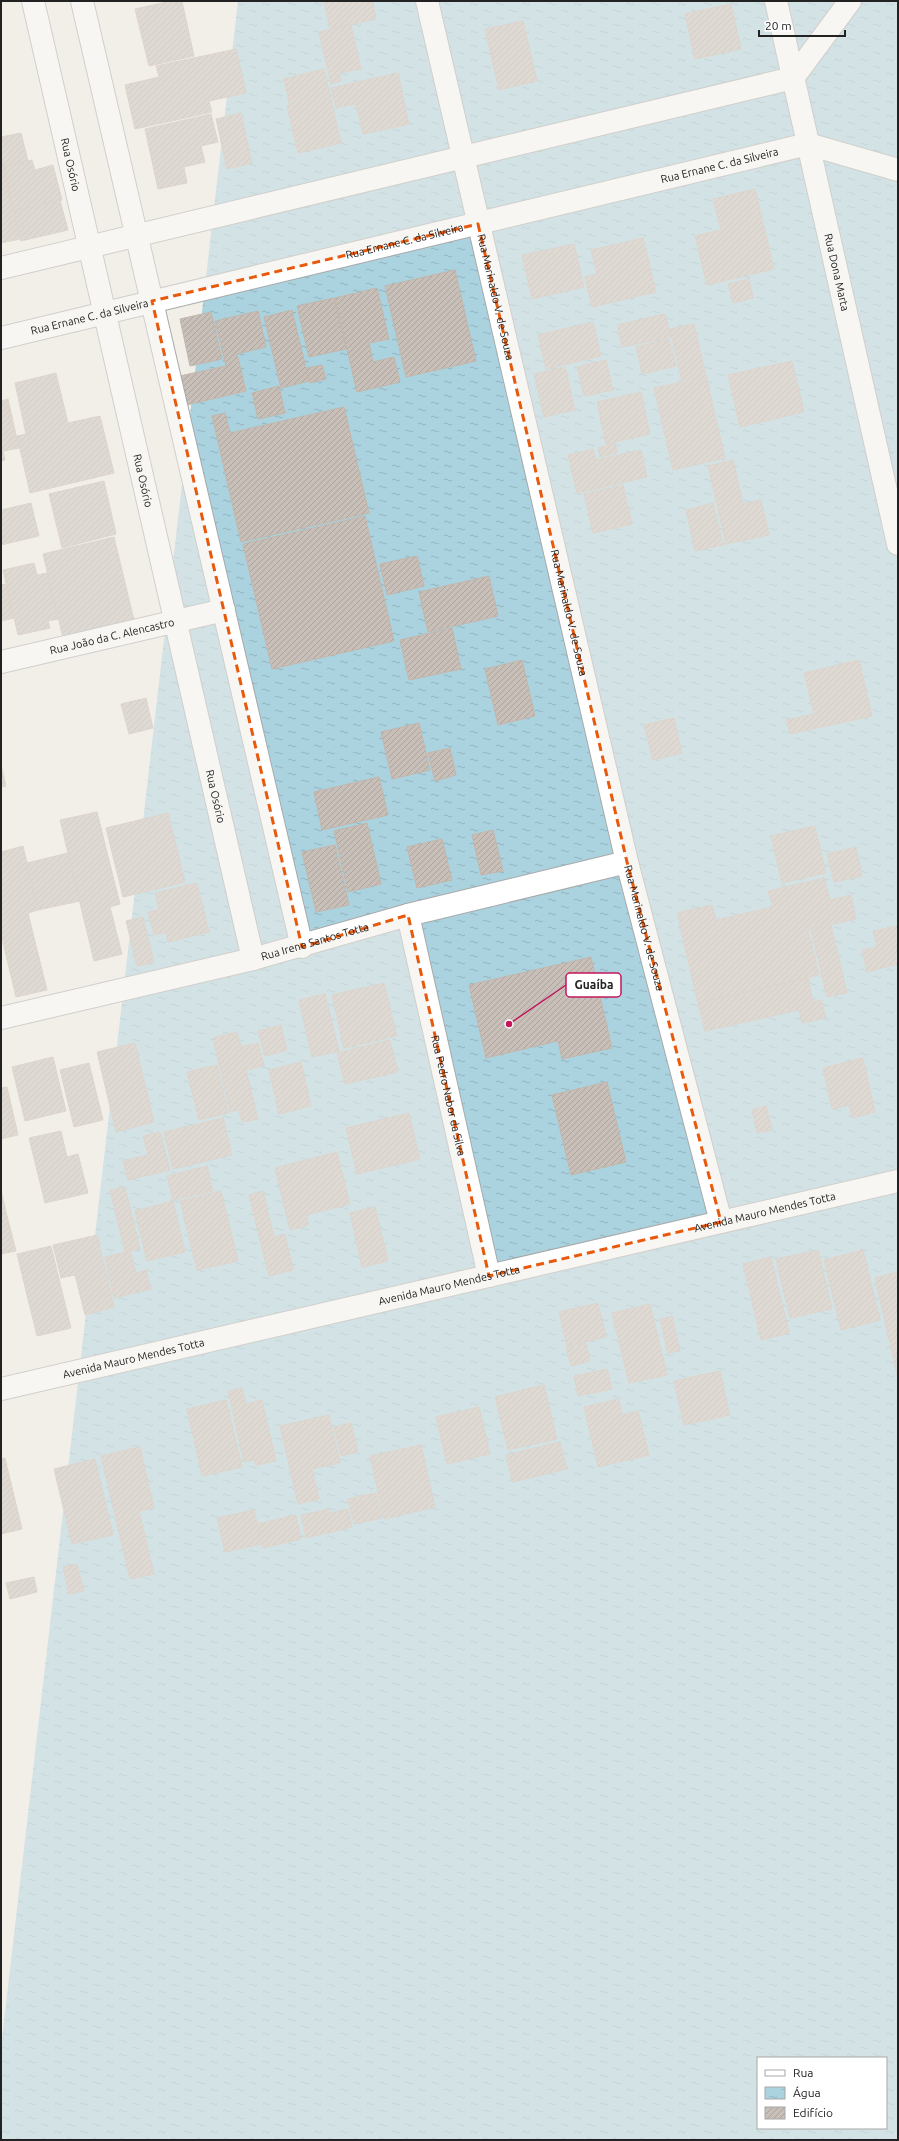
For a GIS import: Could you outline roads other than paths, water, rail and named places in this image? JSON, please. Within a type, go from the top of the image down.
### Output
[{"type":"street","name":"Rua Osório","points":[[33,1],[253,959]]},
{"type":"street","points":[[82,1],[302,946]]},
{"type":"street","name":"Rua Marinaldo V. de Souza","points":[[427,1],[462,157],[627,862],[721,1222]]},
{"type":"street","name":"Rua Dona Marta","points":[[776,1],[898,544]]},
{"type":"street","points":[[1,268],[793,78],[850,1]]},
{"type":"street","points":[[808,144],[898,170]]},
{"type":"street","name":"Rua Ernane C. da Silveira","points":[[1,338],[808,144]]},
{"type":"street","name":"Rua João da C. Alencastro","points":[[1,662],[224,610]]},
{"type":"street","name":"Rua Irene Santos Totta","points":[[1,1018],[253,959],[408,915],[627,862]]},
{"type":"street","name":"Rua Pedro Nabor da Silva","points":[[408,915],[489,1276]]},
{"type":"street","name":"Avenida Mauro Mendes Totta","points":[[1,1389],[898,1181]]},
{"type":"water","points":[[238,1],[898,1],[898,2140],[1,2140],[1,2047]]},
{"type":"place","name":"Guaíba","points":[[509,1024]]}]
